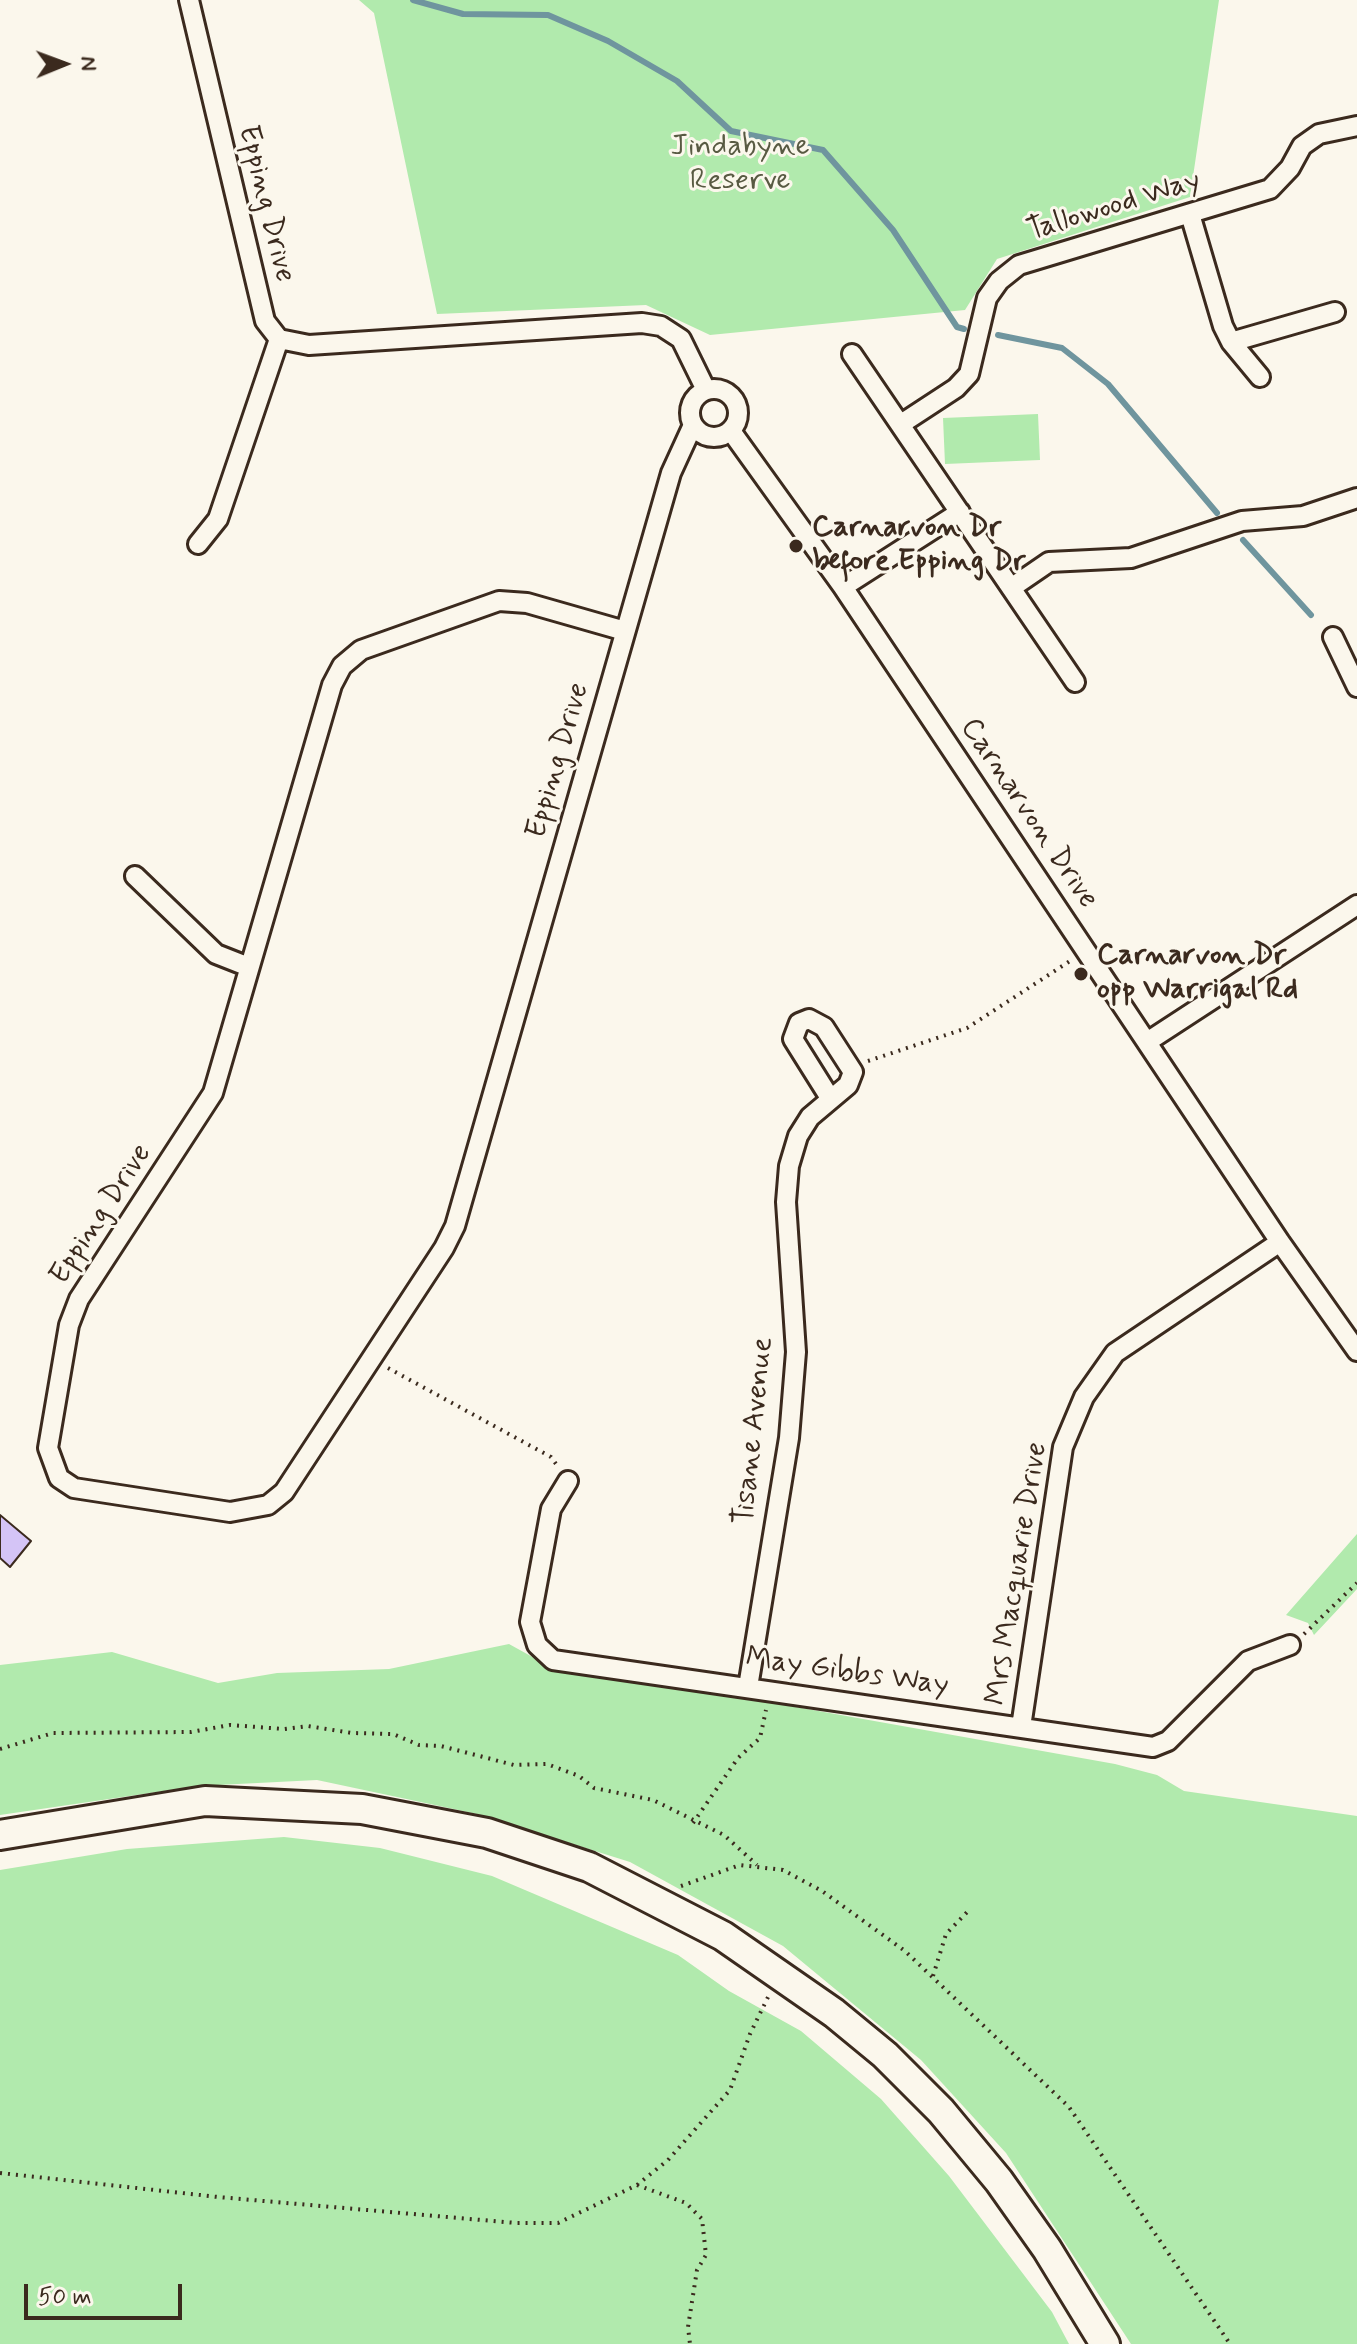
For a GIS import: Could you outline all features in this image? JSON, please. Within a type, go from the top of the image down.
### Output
[{"type":"main road","points":[[0,1835],[205,1801],[362,1809],[487,1833],[589,1867],[723,1936],[834,2013],[885,2055],[941,2111],[999,2181],[1047,2249],[1105,2344]]},
{"type":"street","name":"Epping Drive","points":[[189,0],[265,321],[279,339]]},
{"type":"street","name":"Tallowood Way","points":[[901,424],[956,388],[969,374],[987,298],[999,281],[1019,265],[1270,189],[1290,168],[1302,146],[1319,134],[1338,127],[1357,126]]},
{"type":"street","points":[[1190,214],[1223,326],[1231,342],[1260,377]]},
{"type":"street","points":[[1231,342],[1335,312]]},
{"type":"street","points":[[198,544],[218,519],[279,339],[309,345],[642,323],[661,326],[681,339],[706,390]]},
{"type":"street","points":[[852,354],[1075,682]]},
{"type":"street","points":[[706,390],[722,390],[735,401],[738,417],[731,431],[710,437],[693,425],[690,417],[693,400],[706,390]]},
{"type":"street","name":"Epping Drive","points":[[625,631],[527,603],[499,601],[361,650],[342,666],[332,685],[213,1093],[79,1299],[69,1325],[48,1448],[59,1478],[74,1488],[230,1512],[258,1508],[284,1492],[455,1226],[671,473],[693,425]]},
{"type":"street","name":"Carnarvon Drive","points":[[731,431],[843,587],[1280,1242],[1357,1351]]},
{"type":"street","points":[[1011,588],[1049,562],[1131,558],[1242,521],[1303,516],[1357,498]]},
{"type":"street","points":[[843,587],[960,512]]},
{"type":"street","points":[[1333,637],[1357,687]]},
{"type":"street","points":[[135,876],[216,954],[249,967]]},
{"type":"street","points":[[1147,1042],[1357,905]]},
{"type":"street","points":[[830,1098],[796,1048],[794,1030],[799,1023],[816,1020],[850,1063]]},
{"type":"street","name":"Tisane Avenue","points":[[748,1687],[789,1438],[796,1352],[786,1202],[789,1166],[798,1136],[810,1117],[852,1080],[850,1063]]},
{"type":"street","name":"Mrs Macquarie Drive","points":[[1021,1727],[1063,1447],[1084,1397],[1115,1353],[1280,1242]]},
{"type":"street","name":"May Gibbs Way","points":[[568,1481],[551,1509],[530,1622],[537,1645],[553,1660],[1153,1747],[1168,1741],[1248,1661],[1290,1645]]},
{"type":"path","points":[[850,1063],[871,1060],[967,1028],[1086,952]]},
{"type":"path","points":[[371,1360],[551,1457],[568,1481]]},
{"type":"path","points":[[1290,1645],[1357,1583]]},
{"type":"path","points":[[693,1823],[738,1758],[760,1738],[769,1690]]},
{"type":"path","points":[[0,1749],[53,1733],[191,1732],[230,1725],[284,1729],[308,1726],[352,1733],[393,1734],[419,1745],[441,1746],[514,1765],[547,1764],[579,1776],[594,1788],[653,1800],[693,1823],[724,1835],[759,1866]]},
{"type":"path","points":[[648,1897],[740,1865],[783,1870],[822,1891],[905,1951],[1069,2107],[1230,2344]]},
{"type":"path","points":[[933,1976],[946,1934],[970,1909]]},
{"type":"path","points":[[0,2173],[516,2223],[558,2223],[637,2185],[668,2160],[730,2090],[750,2034],[779,1975]]},
{"type":"path","points":[[637,2185],[686,2203],[702,2219],[706,2255],[697,2270],[688,2327],[690,2344]]},
{"type":"green space","name":"Jindabyne Reserve","points":[[359,0],[1219,0],[1190,197],[997,259],[965,310],[710,335],[646,305],[437,314],[374,13]]},
{"type":"green space","points":[[1038,414],[1040,460],[945,464],[943,418]]},
{"type":"green space","points":[[1357,1534],[1357,1589],[1314,1635],[1308,1623],[1286,1615]]},
{"type":"green space","points":[[509,1644],[556,1670],[740,1697],[1115,1764],[1157,1775],[1184,1791],[1357,1816],[1357,2344],[1131,2344],[1006,2153],[921,2060],[783,1946],[630,1862],[477,1814],[317,1780],[198,1786],[0,1815],[0,1665],[112,1652],[218,1683],[277,1673],[389,1669]]},
{"type":"green space","points":[[284,1837],[380,1848],[492,1876],[678,1955],[729,1991],[801,2031],[881,2099],[949,2176],[1052,2312],[1069,2344],[0,2344],[0,1870],[127,1849]]},
{"type":"building","points":[[0,1515],[31,1541],[10,1567],[0,1558]]},
{"type":"waterway","points":[[413,0],[463,14],[548,15],[608,41],[677,81],[731,131],[823,150],[893,230],[957,327],[964,329]]},
{"type":"waterway","points":[[998,335],[1062,348],[1108,384],[1217,513]]},
{"type":"waterway","points":[[1243,540],[1311,615]]},
{"type":"place","name":"Carnarvon Dr before Epping Dr","points":[[796,546]]},
{"type":"place","name":"Carnarvon Dr opp Warrigal Rd","points":[[1081,974]]}]
